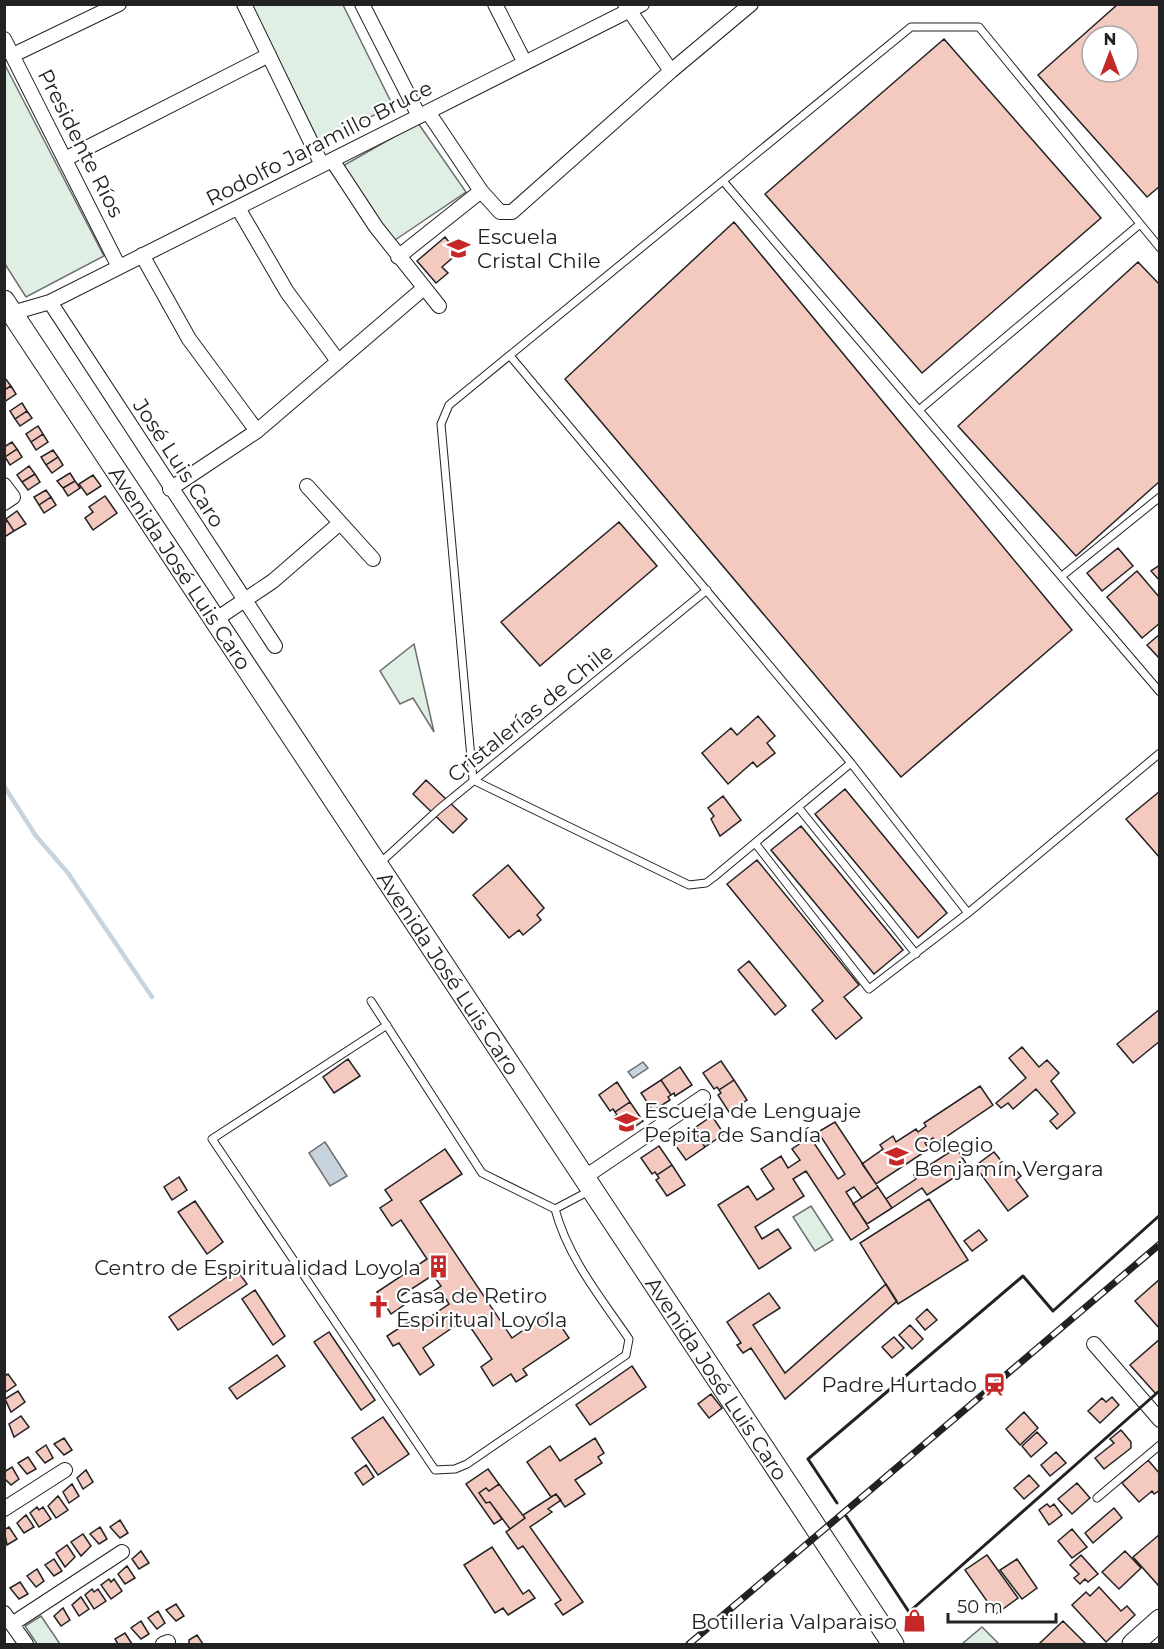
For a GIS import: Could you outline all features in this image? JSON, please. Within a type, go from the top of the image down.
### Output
[{"type":"main road","name":"Avenida José Luis Caro","points":[[8,307],[892,1644]]},
{"type":"main road","points":[[1138,1643],[1160,1620]]},
{"type":"street","points":[[244,4],[327,162],[398,257],[439,306]]},
{"type":"street","points":[[363,4],[423,114],[481,191],[505,214],[515,210],[671,71],[751,4]]},
{"type":"street","points":[[495,4],[525,63]]},
{"type":"street","name":"Rodolfo Jaramillo Bruce","points":[[8,307],[50,302],[525,63],[627,8],[642,4]]},
{"type":"street","points":[[13,55],[117,5]]},
{"type":"street","points":[[627,8],[671,71]]},
{"type":"street","name":"Presidente Ríos","points":[[4,39],[119,267]]},
{"type":"street","points":[[65,159],[269,55]]},
{"type":"street","points":[[398,257],[481,191]]},
{"type":"street","points":[[238,208],[287,292],[338,362]]},
{"type":"street","points":[[142,255],[189,339],[257,430]]},
{"type":"street","points":[[170,489],[257,430],[424,288]]},
{"type":"street","name":"José Luis Caro","points":[[50,302],[170,489],[275,646]]},
{"type":"street","points":[[4,485],[9,500]]},
{"type":"street","points":[[307,486],[373,559]]},
{"type":"street","points":[[215,620],[273,581],[340,523]]},
{"type":"street","points":[[589,1183],[703,1097]]},
{"type":"street","points":[[1094,1344],[1160,1420]]},
{"type":"street","points":[[4,1509],[65,1470]]},
{"type":"street","points":[[26,1644],[8,1619],[122,1552]]},
{"type":"lane","points":[[851,763],[706,883],[688,885],[473,780],[441,424],[449,405],[511,357],[911,27],[980,27],[1160,248]]},
{"type":"lane","points":[[723,181],[1160,692]]},
{"type":"lane","points":[[919,410],[1140,224]]},
{"type":"lane","points":[[511,357],[851,763],[968,913]]},
{"type":"lane","points":[[1062,576],[1160,497]]},
{"type":"lane","name":"Cristalerías de Chile","points":[[378,865],[473,780],[707,590]]},
{"type":"lane","points":[[755,843],[869,989],[968,913],[1160,753]]},
{"type":"lane","points":[[798,807],[915,954]]},
{"type":"lane","points":[[371,1001],[387,1025],[482,1173],[555,1209],[560,1229],[574,1258],[629,1339],[626,1355],[467,1464],[455,1469],[435,1470],[212,1139],[387,1025]]},
{"type":"lane","points":[[555,1209],[589,1183]]},
{"type":"lane","points":[[1097,1498],[1160,1445]]},
{"type":"green space","points":[[252,5],[343,5],[393,106],[319,142]]},
{"type":"green space","points":[[4,63],[104,256],[26,297],[5,264]]},
{"type":"green space","points":[[418,123],[466,192],[392,242],[341,167]]},
{"type":"green space","points":[[414,644],[434,732],[413,698],[400,704],[380,671]]},
{"type":"green space","points":[[811,1206],[833,1240],[815,1251],[793,1217]]},
{"type":"green space","points":[[41,1616],[60,1644],[37,1644],[25,1626]]},
{"type":"green space","points":[[982,1627],[999,1644],[962,1644]]},
{"type":"shaded area","points":[[643,1062],[648,1068],[633,1078],[628,1072]]},
{"type":"shaded area","points":[[325,1142],[347,1176],[330,1186],[309,1153]]},
{"type":"building","points":[[1118,4],[1160,4],[1160,186],[1147,197],[1038,75],[1080,38],[1080,84],[1140,84],[1140,24],[1095,24]]},
{"type":"building","points":[[944,39],[1101,218],[922,373],[765,194]]},
{"type":"building","points":[[734,222],[1072,630],[901,777],[565,379]]},
{"type":"building","points":[[445,237],[458,253],[442,267],[448,273],[436,283],[417,261]]},
{"type":"building","points":[[1138,262],[1160,285],[1160,481],[1076,556],[958,426]]},
{"type":"building","points":[[4,379],[11,386],[4,390]]},
{"type":"building","points":[[11,386],[16,394],[4,402],[4,390]]},
{"type":"building","points":[[22,403],[27,411],[15,419],[10,411]]},
{"type":"building","points":[[27,411],[32,418],[20,426],[15,419]]},
{"type":"building","points":[[38,426],[43,434],[31,442],[26,434]]},
{"type":"building","points":[[43,434],[48,442],[36,450],[31,442]]},
{"type":"building","points":[[12,442],[17,449],[5,457],[4,447]]},
{"type":"building","points":[[17,449],[22,457],[10,465],[5,457]]},
{"type":"building","points":[[53,450],[58,457],[46,465],[41,457]]},
{"type":"building","points":[[58,457],[63,465],[52,473],[46,465]]},
{"type":"building","points":[[29,466],[35,474],[22,482],[17,475]]},
{"type":"building","points":[[70,473],[75,481],[63,488],[57,481]]},
{"type":"building","points":[[35,474],[40,482],[28,490],[22,482]]},
{"type":"building","points":[[93,475],[101,486],[87,495],[79,484]]},
{"type":"building","points":[[75,481],[80,488],[68,496],[63,488]]},
{"type":"building","points":[[46,490],[51,497],[39,505],[34,497]]},
{"type":"building","points":[[105,496],[117,513],[93,530],[85,518],[93,512],[89,507]]},
{"type":"building","points":[[51,497],[56,505],[44,513],[39,505]]},
{"type":"building","points":[[17,511],[26,524],[14,531],[6,519]]},
{"type":"building","points":[[6,519],[14,531],[6,536],[4,534]]},
{"type":"building","points":[[619,522],[657,566],[540,666],[501,622]]},
{"type":"building","points":[[1118,548],[1133,566],[1102,591],[1087,573]]},
{"type":"building","points":[[1160,565],[1160,581],[1151,571]]},
{"type":"building","points":[[1137,571],[1160,598],[1160,623],[1142,638],[1107,597]]},
{"type":"building","points":[[1160,634],[1160,659],[1147,645]]},
{"type":"building","points":[[758,716],[775,736],[767,743],[775,753],[757,767],[753,762],[728,784],[702,753],[731,728],[737,735]]},
{"type":"building","points":[[426,780],[467,819],[453,833],[413,794]]},
{"type":"building","points":[[845,789],[947,913],[918,938],[815,814]]},
{"type":"building","points":[[1160,791],[1160,858],[1126,819]]},
{"type":"building","points":[[723,796],[741,820],[720,836],[711,819],[714,816],[708,808]]},
{"type":"building","points":[[801,826],[903,950],[874,974],[771,850]]},
{"type":"building","points":[[757,860],[859,985],[844,997],[862,1018],[836,1039],[812,1010],[823,1001],[727,884]]},
{"type":"building","points":[[508,865],[544,908],[537,915],[541,920],[523,935],[519,930],[509,938],[473,895]]},
{"type":"building","points":[[749,961],[786,1006],[775,1015],[738,970]]},
{"type":"building","points":[[1160,1009],[1160,1041],[1133,1063],[1117,1044]]},
{"type":"building","points":[[1022,1047],[1039,1067],[1047,1060],[1059,1073],[1051,1081],[1075,1113],[1057,1129],[1050,1121],[1058,1114],[1036,1089],[1013,1109],[1008,1103],[1001,1108],[996,1103],[1026,1078],[1009,1058]]},
{"type":"building","points":[[348,1059],[360,1076],[334,1093],[323,1077]]},
{"type":"building","points":[[721,1061],[734,1080],[719,1090],[717,1087],[714,1089],[703,1073]]},
{"type":"building","points":[[680,1067],[692,1085],[675,1096],[674,1093],[671,1095],[661,1080]]},
{"type":"building","points":[[661,1080],[671,1095],[668,1097],[670,1100],[653,1111],[641,1093]]},
{"type":"building","points":[[734,1080],[747,1100],[729,1112],[718,1095],[721,1093],[719,1090]]},
{"type":"building","points":[[617,1082],[630,1102],[615,1112],[613,1109],[610,1111],[599,1095]]},
{"type":"building","points":[[980,1086],[993,1105],[937,1143],[933,1138],[925,1143],[929,1149],[876,1184],[862,1164],[883,1149],[880,1145],[893,1136],[896,1142],[916,1129],[918,1132],[926,1126],[924,1123]]},
{"type":"building","points":[[630,1102],[643,1121],[625,1133],[614,1117],[617,1115],[615,1112]]},
{"type":"building","points":[[712,1116],[724,1134],[705,1147],[695,1132],[698,1130],[696,1127]]},
{"type":"building","points":[[835,1122],[878,1187],[862,1198],[854,1187],[846,1192],[869,1228],[851,1240],[806,1171],[793,1179],[804,1196],[755,1227],[762,1239],[778,1229],[791,1248],[759,1269],[718,1205],[748,1186],[757,1200],[774,1189],[761,1169],[781,1156],[788,1168],[800,1160],[792,1149],[810,1137],[838,1179],[845,1174],[818,1132]]},
{"type":"building","points":[[690,1131],[692,1134],[695,1132],[705,1147],[686,1160],[673,1142]]},
{"type":"building","points":[[659,1146],[672,1165],[657,1175],[655,1172],[652,1174],[641,1158]]},
{"type":"building","points":[[956,1148],[969,1168],[927,1195],[922,1188],[892,1208],[886,1199],[916,1179],[914,1175]]},
{"type":"building","name":"Centro de Espiritualidad Loyola","points":[[445,1149],[462,1174],[420,1201],[512,1338],[551,1311],[569,1338],[523,1369],[527,1375],[516,1382],[511,1374],[493,1386],[481,1367],[492,1359],[465,1319],[423,1348],[434,1365],[420,1375],[399,1343],[393,1346],[387,1336],[410,1321],[415,1327],[449,1304],[446,1299],[439,1303],[432,1292],[441,1286],[433,1275],[399,1297],[404,1305],[391,1314],[377,1292],[427,1259],[401,1220],[392,1226],[380,1208],[392,1200],[385,1190]]},
{"type":"building","points":[[994,1152],[1007,1168],[1012,1165],[1021,1176],[1016,1180],[1028,1196],[1008,1211],[975,1166]]},
{"type":"building","points":[[672,1165],[685,1185],[667,1196],[656,1180],[659,1178],[657,1175]]},
{"type":"building","points":[[179,1177],[187,1190],[172,1200],[164,1187]]},
{"type":"building","points":[[878,1187],[892,1208],[867,1224],[853,1204]]},
{"type":"building","points":[[929,1199],[968,1260],[898,1304],[860,1243]]},
{"type":"building","points":[[195,1201],[223,1242],[207,1254],[178,1212]]},
{"type":"building","points":[[979,1230],[987,1240],[972,1251],[964,1241]]},
{"type":"building","points":[[237,1270],[247,1284],[178,1330],[169,1317]]},
{"type":"building","points":[[1160,1279],[1160,1329],[1135,1301]]},
{"type":"building","points":[[886,1284],[897,1301],[785,1399],[751,1348],[743,1353],[737,1345],[741,1343],[727,1322],[769,1293],[780,1308],[753,1325],[785,1373]]},
{"type":"building","points":[[255,1290],[285,1336],[273,1345],[242,1299]]},
{"type":"building","points":[[927,1309],[937,1320],[925,1330],[916,1319]]},
{"type":"building","points":[[910,1325],[923,1339],[912,1349],[899,1335]]},
{"type":"building","points":[[329,1332],[375,1400],[361,1410],[314,1342]]},
{"type":"building","points":[[894,1337],[904,1348],[892,1358],[882,1347]]},
{"type":"building","points":[[1160,1339],[1160,1391],[1156,1394],[1130,1365]]},
{"type":"building","points":[[277,1355],[285,1366],[237,1399],[229,1388]]},
{"type":"building","points":[[632,1366],[646,1387],[590,1425],[576,1405]]},
{"type":"building","points":[[8,1374],[16,1385],[4,1393],[4,1376]]},
{"type":"building","points":[[18,1391],[25,1402],[11,1412],[5,1399]]},
{"type":"building","points":[[711,1394],[722,1408],[709,1418],[698,1404]]},
{"type":"building","points":[[1112,1397],[1119,1405],[1100,1423],[1088,1411],[1102,1398],[1106,1402]]},
{"type":"building","points":[[1024,1412],[1038,1428],[1020,1445],[1006,1429]]},
{"type":"building","points":[[21,1416],[29,1427],[14,1437],[9,1424]]},
{"type":"building","points":[[383,1417],[409,1454],[378,1475],[352,1438]]},
{"type":"building","points":[[1121,1430],[1131,1442],[1131,1448],[1104,1469],[1095,1458],[1114,1443],[1110,1439]]},
{"type":"building","points":[[1037,1432],[1047,1443],[1031,1457],[1022,1446]]},
{"type":"building","points":[[64,1438],[72,1450],[64,1455],[54,1444]]},
{"type":"building","points":[[595,1438],[604,1453],[598,1457],[602,1463],[575,1480],[585,1494],[565,1507],[556,1494],[551,1497],[527,1462],[550,1446],[560,1461]]},
{"type":"building","points":[[46,1445],[53,1458],[45,1463],[36,1452]]},
{"type":"building","points":[[1056,1452],[1066,1463],[1050,1476],[1041,1465]]},
{"type":"building","points":[[28,1457],[36,1469],[27,1474],[18,1463]]},
{"type":"building","points":[[1148,1460],[1160,1474],[1160,1490],[1154,1494],[1152,1491],[1139,1502],[1122,1483]]},
{"type":"building","points":[[366,1465],[374,1477],[363,1485],[355,1473]]},
{"type":"building","points":[[12,1467],[19,1479],[11,1485],[4,1478],[4,1472]]},
{"type":"building","points":[[488,1469],[499,1484],[489,1491],[486,1488],[479,1493],[486,1503],[490,1502],[502,1519],[494,1524],[466,1484]]},
{"type":"building","points":[[86,1470],[93,1482],[83,1489],[77,1478]]},
{"type":"building","points":[[1029,1475],[1039,1486],[1024,1499],[1014,1488]]},
{"type":"building","points":[[1077,1483],[1090,1498],[1072,1514],[1058,1499]]},
{"type":"building","points":[[72,1484],[79,1496],[69,1503],[63,1492]]},
{"type":"building","points":[[499,1484],[525,1518],[510,1529],[490,1502],[486,1503],[479,1493],[486,1488],[489,1491]]},
{"type":"building","points":[[556,1494],[561,1500],[548,1509],[552,1512],[530,1527],[583,1602],[563,1615],[555,1604],[561,1600],[523,1546],[518,1549],[506,1532],[525,1518],[523,1515]]},
{"type":"building","points":[[58,1496],[68,1510],[56,1518],[48,1506]]},
{"type":"building","points":[[1047,1504],[1050,1507],[1054,1504],[1062,1515],[1049,1525],[1039,1510]]},
{"type":"building","points":[[37,1507],[39,1510],[43,1507],[51,1519],[39,1527],[30,1513]]},
{"type":"building","points":[[1114,1508],[1122,1518],[1093,1543],[1085,1533]]},
{"type":"building","points":[[26,1515],[34,1527],[24,1533],[17,1523]]},
{"type":"building","points":[[120,1520],[128,1533],[120,1538],[110,1527]]},
{"type":"building","points":[[9,1527],[17,1539],[7,1545],[4,1530]]},
{"type":"building","points":[[100,1527],[107,1539],[99,1544],[90,1534]]},
{"type":"building","points":[[1072,1529],[1087,1547],[1072,1558],[1058,1541]]},
{"type":"building","points":[[83,1534],[91,1546],[81,1556],[71,1542]]},
{"type":"building","points":[[1160,1534],[1160,1584],[1158,1585],[1133,1557]]},
{"type":"building","points":[[67,1545],[75,1557],[65,1567],[56,1553]]},
{"type":"building","points":[[492,1547],[523,1594],[529,1590],[535,1598],[508,1615],[503,1608],[495,1613],[464,1565]]},
{"type":"building","points":[[141,1551],[149,1563],[139,1569],[132,1559]]},
{"type":"building","points":[[1125,1551],[1141,1568],[1119,1589],[1102,1572]]},
{"type":"building","points":[[987,1555],[1018,1598],[996,1614],[965,1570]]},
{"type":"building","points":[[1081,1555],[1098,1574],[1088,1582],[1085,1579],[1080,1584],[1074,1578],[1079,1574],[1070,1565]]},
{"type":"building","points":[[54,1559],[62,1571],[54,1576],[45,1565]]},
{"type":"building","points":[[1017,1559],[1037,1588],[1022,1599],[1000,1570]]},
{"type":"building","points":[[127,1566],[135,1578],[125,1584],[118,1574]]},
{"type":"building","points":[[37,1569],[44,1581],[36,1587],[27,1576]]},
{"type":"building","points":[[109,1579],[111,1582],[114,1579],[122,1591],[111,1599],[101,1585]]},
{"type":"building","points":[[20,1582],[28,1594],[19,1599],[10,1588]]},
{"type":"building","points":[[1099,1587],[1121,1611],[1127,1606],[1135,1615],[1106,1642],[1072,1605],[1086,1592],[1090,1596]]},
{"type":"building","points":[[92,1589],[94,1592],[98,1589],[106,1601],[94,1609],[85,1595]]},
{"type":"building","points":[[81,1597],[89,1609],[79,1616],[72,1605]]},
{"type":"building","points":[[176,1604],[184,1616],[176,1621],[166,1610]]},
{"type":"building","points":[[63,1608],[70,1620],[61,1626],[54,1616]]},
{"type":"building","points":[[158,1611],[165,1623],[157,1629],[148,1618]]},
{"type":"building","points":[[141,1621],[149,1634],[141,1639],[131,1628]]},
{"type":"building","points":[[1063,1621],[1086,1644],[1039,1644]]},
{"type":"building","points":[[125,1633],[132,1644],[118,1644],[115,1639]]},
{"type":"building","points":[[197,1635],[203,1644],[189,1644],[189,1640]]},
{"type":"waterway","points":[[4,786],[36,836],[68,873],[152,997]]},
{"type":"railway","points":[[689,1644],[1160,1244]]},
{"type":"wall","points":[[837,1503],[808,1459],[1023,1276],[1053,1311],[1160,1215]]},
{"type":"wall","points":[[846,1516],[909,1612],[1158,1392]]},
{"type":"place","name":"Escuela Cristal Chile","points":[[459,248]]},
{"type":"place","name":"Escuela de Lenguaje Pepita de Sandía","points":[[626,1122]]},
{"type":"place","name":"Colegio Benjamín Vergara","points":[[896,1156]]},
{"type":"place","name":"Centro de Espiritualidad Loyola","points":[[439,1267]]},
{"type":"place","name":"Casa de Retiro Espiritual Loyola","points":[[378,1307]]},
{"type":"place","name":"Padre Hurtado","points":[[995,1384]]},
{"type":"place","name":"Botilleria Valparaiso","points":[[915,1621]]}]
